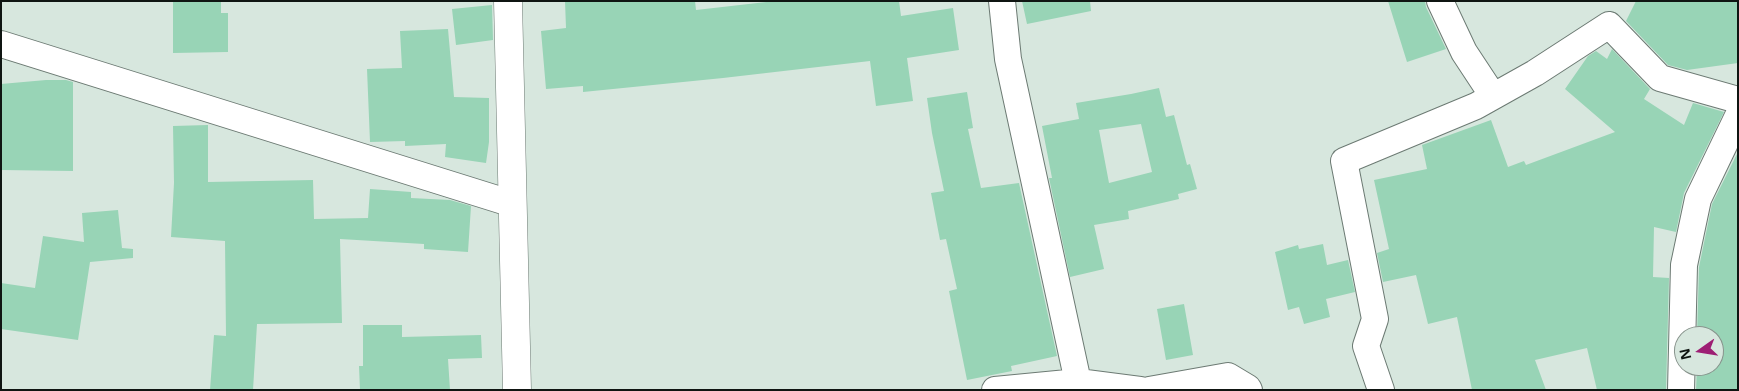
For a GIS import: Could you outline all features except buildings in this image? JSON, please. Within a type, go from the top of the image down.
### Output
[{"type":"main road","points":[[508,1],[517,390]]},
{"type":"street","points":[[1002,1],[1008,59],[1078,382]]},
{"type":"street","points":[[1440,1],[1464,52],[1493,96]]},
{"type":"street","points":[[1380,390],[1366,346],[1375,319],[1344,161],[1476,106],[1534,73],[1609,25],[1660,78],[1738,100]]},
{"type":"street","points":[[1,44],[513,204]]},
{"type":"street","points":[[1681,390],[1684,265],[1698,199],[1738,116]]},
{"type":"street","points":[[1149,390],[1228,376],[1249,390]]},
{"type":"street","points":[[995,390],[1078,382],[1140,390]]}]
